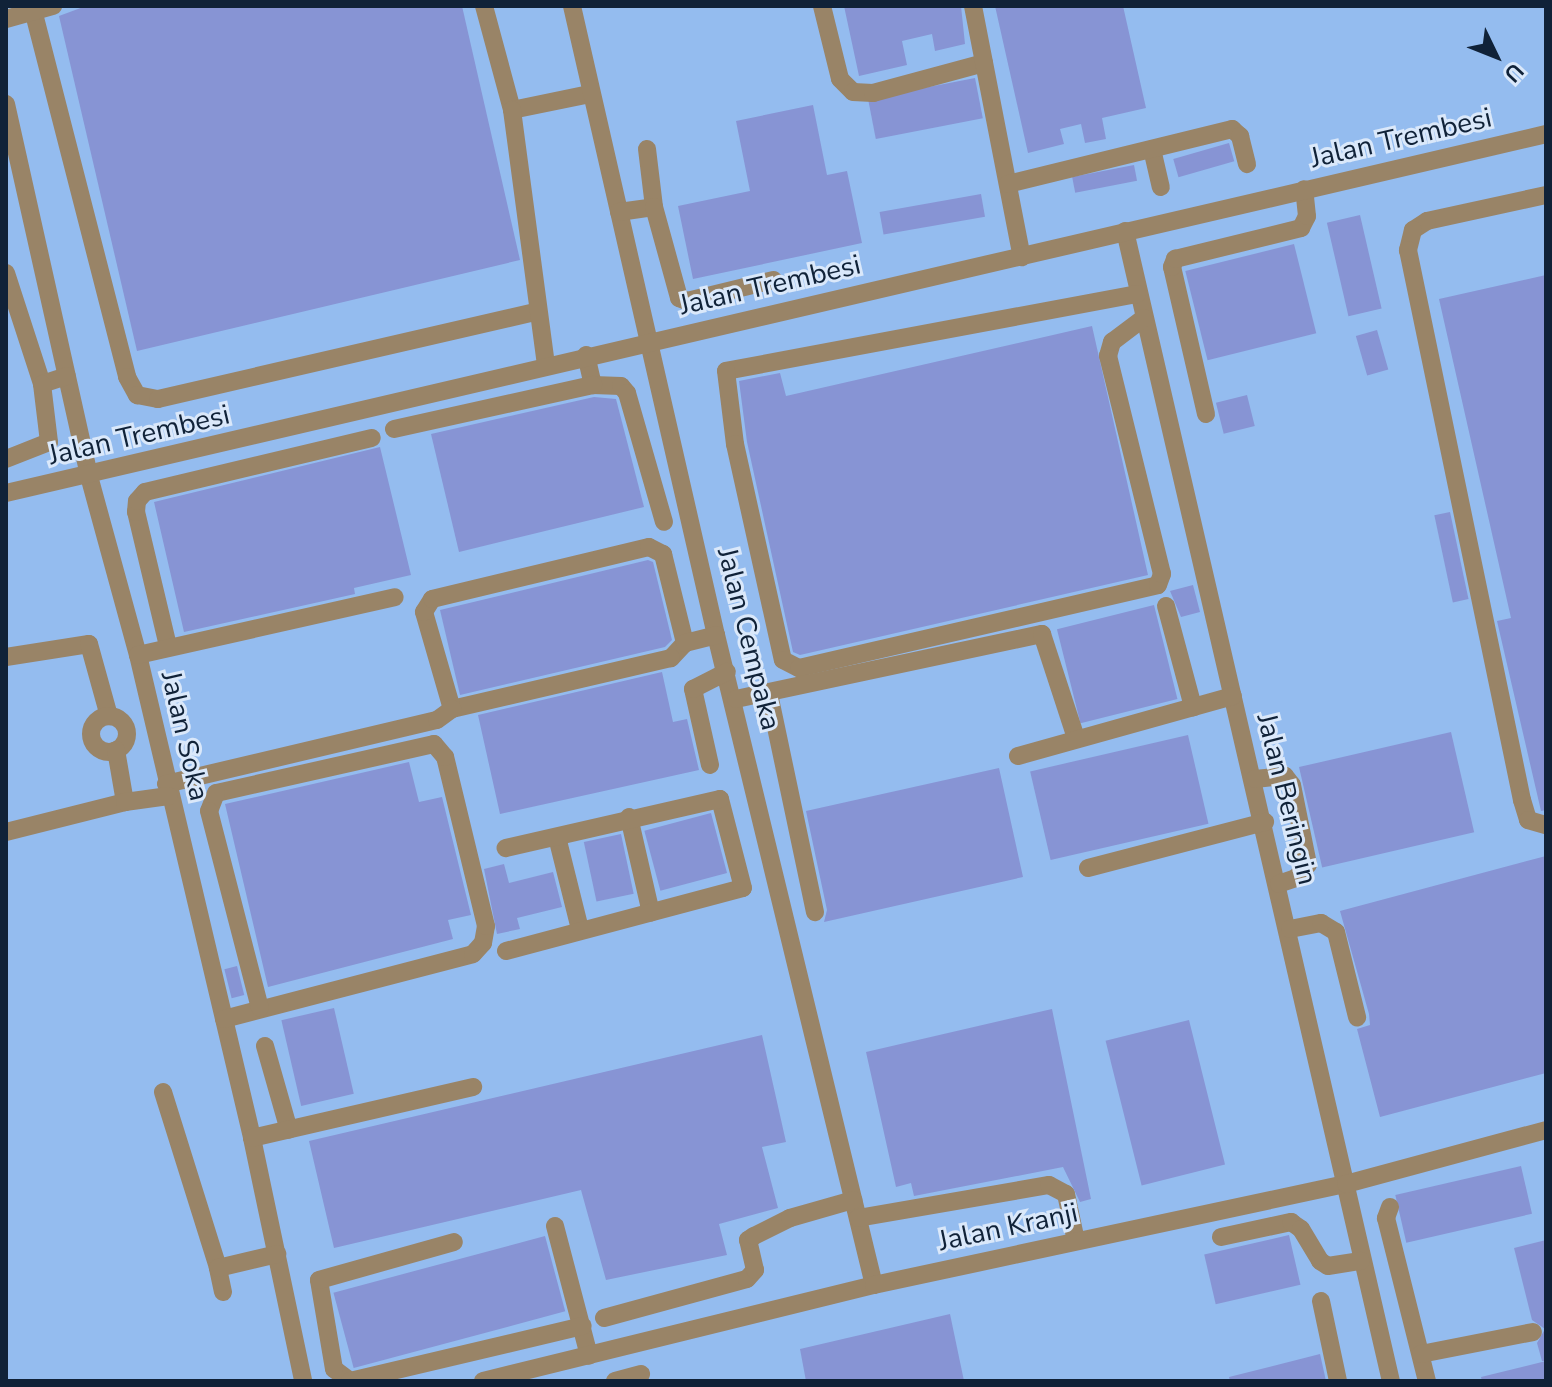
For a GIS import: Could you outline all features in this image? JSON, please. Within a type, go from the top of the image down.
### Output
[{"type":"street","points":[[6,19],[33,8],[53,6]]},
{"type":"street","points":[[484,6],[512,110],[536,312],[546,365]]},
{"type":"street","name":"Jalan Cempaka","points":[[572,6],[590,94],[652,340],[716,635],[736,699],[874,1285]]},
{"type":"street","points":[[822,6],[840,79],[853,92],[873,93],[984,63]]},
{"type":"street","points":[[973,6],[1022,257]]},
{"type":"street","points":[[33,8],[127,377],[137,395],[158,399],[536,312]]},
{"type":"street","points":[[512,110],[590,94]]},
{"type":"street","name":"Jalan Soka","points":[[6,104],[89,476],[138,655],[252,1138],[303,1381]]},
{"type":"street","points":[[1008,184],[1232,129],[1240,136],[1247,164]]},
{"type":"street","name":"Jalan Trembesi","points":[[6,493],[89,476],[586,355],[1546,134]]},
{"type":"street","points":[[647,149],[654,207],[679,298],[687,301],[773,280]]},
{"type":"street","points":[[1152,149],[1161,187]]},
{"type":"street","points":[[1206,414],[1172,267],[1175,259],[1301,228],[1307,216],[1304,189]]},
{"type":"street","points":[[1546,195],[1427,221],[1413,230],[1408,250],[1522,800],[1528,820],[1546,825]]},
{"type":"street","points":[[619,212],[654,207]]},
{"type":"street","name":"Jalan Beringin","points":[[1125,231],[1137,294],[1290,929],[1361,1261],[1391,1381]]},
{"type":"street","points":[[6,273],[42,384],[49,442],[6,459]]},
{"type":"street","points":[[1137,294],[726,371],[735,444],[783,660],[799,668],[1158,585],[1162,574],[1108,356],[1112,342],[1144,318]]},
{"type":"street","points":[[586,355],[593,385]]},
{"type":"street","points":[[42,384],[67,376]]},
{"type":"street","points":[[394,429],[593,385],[621,386],[627,393],[646,451],[664,522]]},
{"type":"street","points":[[168,646],[136,512],[137,501],[145,492],[372,438]]},
{"type":"street","points":[[646,451],[675,444]]},
{"type":"street","points":[[452,709],[424,612],[432,599],[657,548],[663,554],[685,643]]},
{"type":"street","points":[[138,655],[395,597]]},
{"type":"street","points":[[1166,606],[1193,707]]},
{"type":"street","points":[[736,699],[1042,634],[1076,738]]},
{"type":"street","points":[[6,832],[437,720],[452,709],[671,658],[685,643],[716,635]]},
{"type":"street","points":[[6,657],[89,644],[109,716],[122,721],[127,734],[116,750],[125,802]]},
{"type":"street","points":[[710,765],[692,693],[697,684],[727,672]]},
{"type":"street","points":[[769,694],[815,912]]},
{"type":"street","points":[[1018,756],[1233,696]]},
{"type":"street","points":[[224,1019],[473,954],[483,943],[486,926],[452,785],[445,757],[434,744],[216,793],[209,811],[260,1008]]},
{"type":"street","points":[[1255,779],[1285,776],[1292,785],[1308,864],[1296,878],[1279,884]]},
{"type":"street","points":[[506,848],[629,817],[720,799],[742,883],[740,891],[580,929],[506,951]]},
{"type":"street","points":[[629,817],[651,913]]},
{"type":"street","points":[[1088,868],[1265,822]]},
{"type":"street","points":[[767,836],[798,830]]},
{"type":"street","points":[[557,837],[580,929]]},
{"type":"street","points":[[742,883],[775,874]]},
{"type":"street","points":[[1290,929],[1321,923],[1336,932],[1357,1017]]},
{"type":"street","points":[[265,1046],[289,1130]]},
{"type":"street","points":[[252,1138],[473,1087]]},
{"type":"street","points":[[163,1092],[223,1292]]},
{"type":"street","name":"Jalan Kranji","points":[[483,1381],[511,1378],[874,1285],[1346,1184],[1546,1130]]},
{"type":"street","points":[[604,1318],[747,1279],[755,1270],[748,1240],[790,1218],[1049,1185],[1066,1194],[1076,1241]]},
{"type":"street","points":[[1390,1207],[1386,1218],[1427,1381]]},
{"type":"street","points":[[1221,1237],[1291,1222],[1301,1229],[1320,1261],[1328,1266],[1361,1261]]},
{"type":"street","points":[[555,1226],[589,1356]]},
{"type":"street","points":[[454,1242],[319,1280],[334,1369],[350,1381],[583,1326]]},
{"type":"street","points":[[218,1268],[277,1254]]},
{"type":"street","points":[[1321,1301],[1338,1381]]},
{"type":"street","points":[[1421,1354],[1533,1332]]},
{"type":"street","points":[[615,1381],[641,1374]]},
{"type":"shaded area","points":[[6,6],[1546,6],[1546,1381],[6,1381]]},
{"type":"building","points":[[86,6],[462,6],[520,260],[137,351],[59,16]]},
{"type":"building","points":[[844,6],[961,6],[965,44],[935,51],[932,34],[902,41],[907,65],[859,76]]},
{"type":"building","points":[[995,6],[1123,6],[1146,108],[1102,118],[1106,139],[1085,143],[1081,124],[1060,129],[1064,144],[1028,153]]},
{"type":"building","points":[[975,78],[983,118],[876,139],[868,99]]},
{"type":"building","points":[[813,105],[827,175],[847,171],[862,243],[693,279],[678,206],[750,191],[736,121]]},
{"type":"building","points":[[1229,143],[1234,161],[1178,177],[1173,159]]},
{"type":"building","points":[[1134,165],[1137,181],[1075,193],[1072,177]]},
{"type":"building","points":[[981,194],[985,217],[884,235],[880,212]]},
{"type":"building","points":[[1360,215],[1382,309],[1348,316],[1327,223]]},
{"type":"building","points":[[1294,244],[1316,333],[1208,360],[1185,271]]},
{"type":"building","points":[[1546,275],[1546,810],[1541,811],[1497,621],[1511,618],[1439,299]]},
{"type":"building","points":[[1092,326],[1148,575],[800,655],[793,652],[747,442],[739,381],[780,373],[786,396]]},
{"type":"building","points":[[1377,330],[1388,369],[1367,375],[1356,336]]},
{"type":"building","points":[[1247,395],[1255,426],[1224,434],[1216,403]]},
{"type":"building","points":[[594,397],[616,399],[644,507],[459,552],[431,434]]},
{"type":"building","points":[[380,447],[411,575],[354,588],[355,594],[184,632],[154,502]]},
{"type":"building","points":[[1450,512],[1469,599],[1453,602],[1434,515]]},
{"type":"building","points":[[648,560],[653,562],[672,640],[665,647],[460,695],[440,610]]},
{"type":"building","points":[[1193,585],[1200,612],[1181,617],[1170,591]]},
{"type":"building","points":[[1154,605],[1177,699],[1080,723],[1057,629]]},
{"type":"building","points":[[662,672],[673,722],[687,719],[699,770],[500,814],[478,715]]},
{"type":"building","points":[[1451,732],[1474,832],[1322,867],[1299,767]]},
{"type":"building","points":[[1188,735],[1208,824],[1051,860],[1030,771]]},
{"type":"building","points":[[409,762],[419,802],[442,797],[471,915],[448,920],[453,939],[268,987],[225,804]]},
{"type":"building","points":[[999,768],[1023,877],[824,922],[827,910],[806,811]]},
{"type":"building","points":[[711,813],[727,873],[660,891],[644,831]]},
{"type":"building","points":[[621,834],[634,894],[597,902],[584,842]]},
{"type":"building","points":[[1546,856],[1546,1073],[1380,1117],[1357,1029],[1370,1025],[1369,1014],[1340,911]]},
{"type":"building","points":[[504,864],[509,883],[553,872],[562,907],[517,918],[520,929],[497,934],[484,869]]},
{"type":"building","points":[[237,966],[244,995],[232,998],[224,969]]},
{"type":"building","points":[[334,1008],[354,1094],[301,1106],[281,1020]]},
{"type":"building","points":[[1052,1009],[1091,1199],[1080,1202],[1063,1167],[914,1196],[911,1183],[896,1187],[866,1052]]},
{"type":"building","points":[[1189,1020],[1225,1165],[1142,1185],[1106,1041]]},
{"type":"building","points":[[762,1035],[786,1142],[762,1147],[778,1208],[719,1224],[727,1255],[606,1280],[581,1190],[334,1248],[309,1141]]},
{"type":"building","points":[[1521,1166],[1532,1214],[1406,1243],[1395,1195]]},
{"type":"building","points":[[1289,1235],[1300,1285],[1216,1304],[1204,1255]]},
{"type":"building","points":[[545,1236],[565,1311],[354,1368],[333,1293]]},
{"type":"building","points":[[1546,1240],[1546,1361],[1542,1361],[1537,1343],[1545,1329],[1532,1320],[1514,1248]]},
{"type":"building","points":[[950,1314],[964,1381],[806,1381],[800,1349]]},
{"type":"building","points":[[1320,1354],[1326,1381],[1230,1381],[1229,1377]]},
{"type":"building","points":[[1546,1361],[1546,1381],[1482,1381],[1481,1377]]}]
